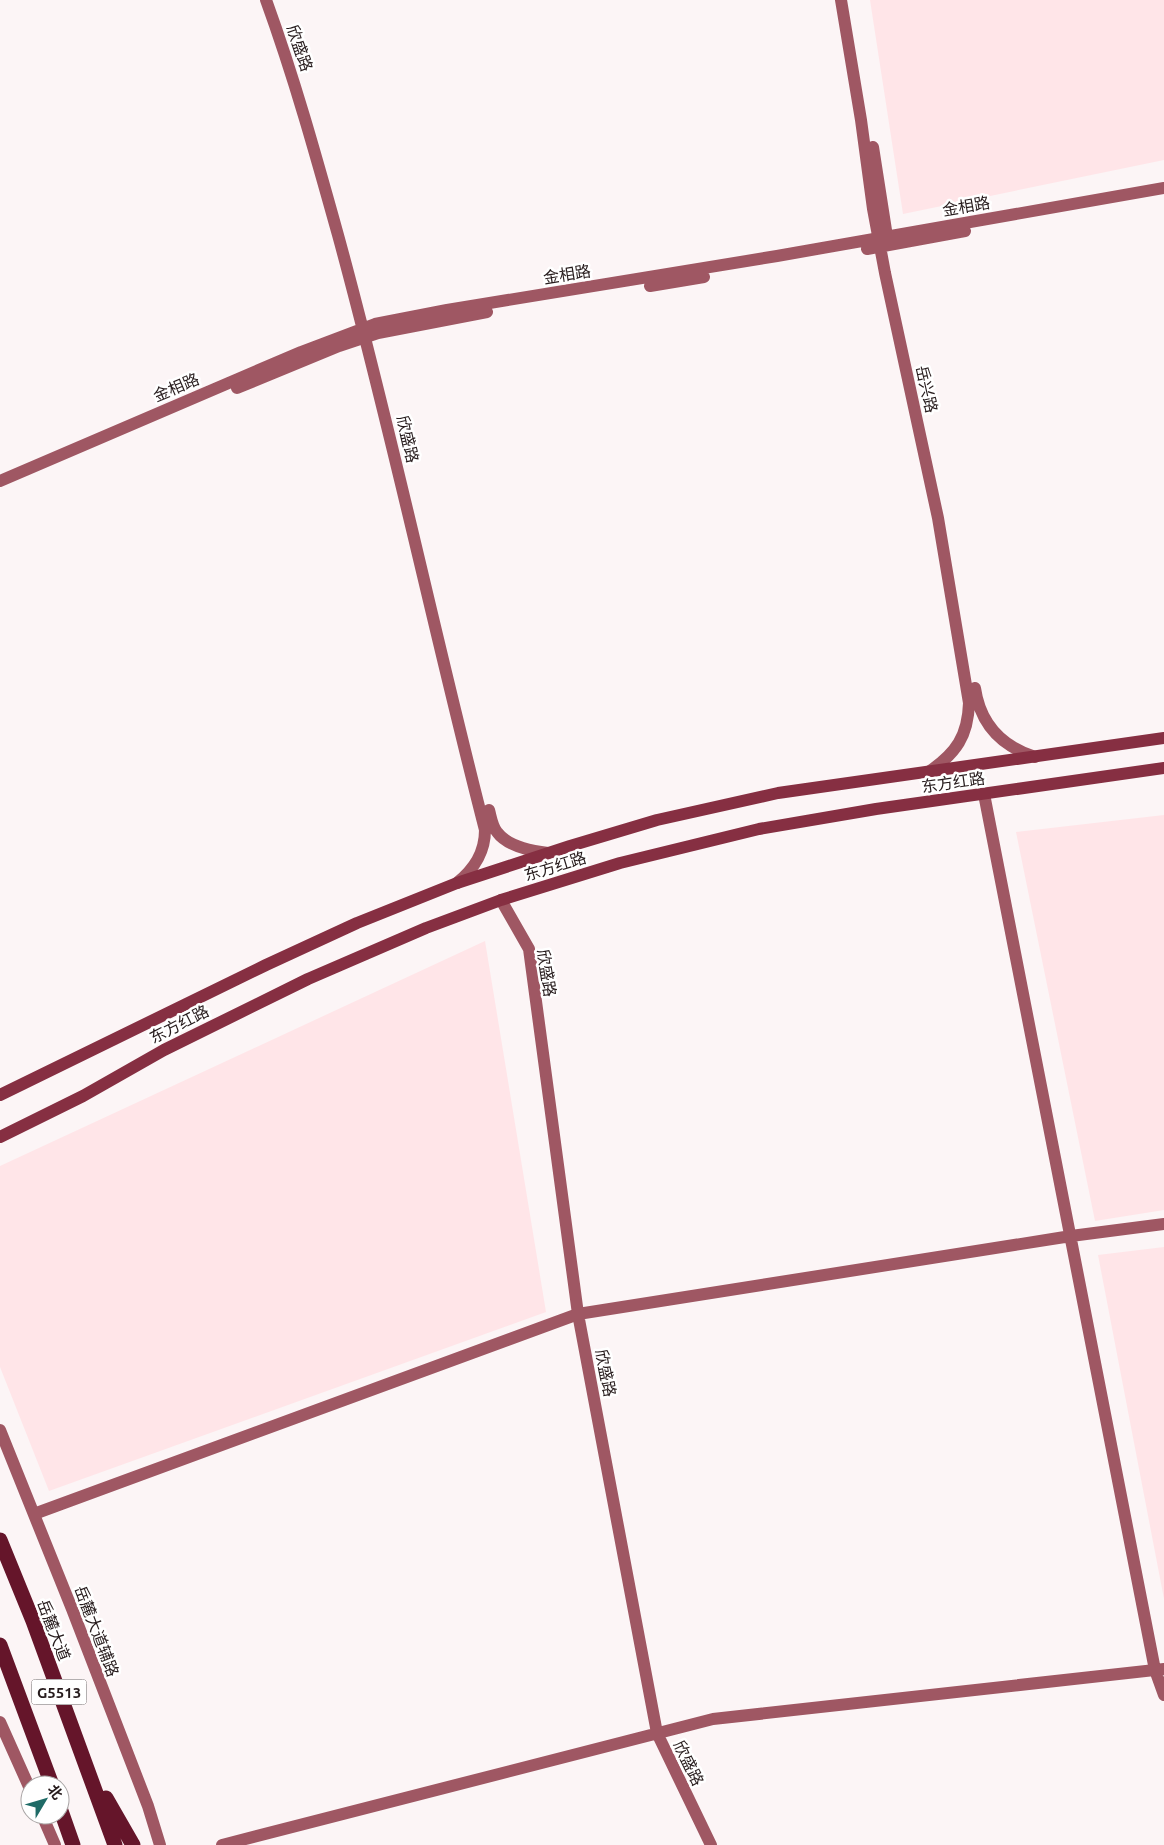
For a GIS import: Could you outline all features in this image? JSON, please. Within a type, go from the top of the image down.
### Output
[{"type":"highway","name":"岳麓大道","points":[[0,1540],[33,1621],[115,1845]]},
{"type":"highway","name":"G5513","points":[[0,1645],[48,1775]]},
{"type":"highway","points":[[85,1761],[133,1845]]},
{"type":"highway","points":[[66,1825],[73,1845]]},
{"type":"main road","name":"东方红路","points":[[0,1095],[356,923],[457,883],[548,853],[657,820],[731,802],[823,786],[1164,738]]},
{"type":"main road","name":"东方红路","points":[[0,1137],[83,1096],[164,1050],[308,979],[418,932],[501,900],[620,863],[759,829],[866,811],[1164,768]]},
{"type":"street","name":"欣盛路","points":[[266,0],[304,112],[368,331],[486,830],[485,843],[477,862],[457,883]]},
{"type":"street","name":"欣盛路","points":[[274,0],[311,110],[493,824],[496,831],[507,841],[533,851],[548,853]]},
{"type":"street","name":"岳兴路","points":[[841,0],[884,242],[938,518],[969,703],[968,725],[957,747],[930,771]]},
{"type":"street","name":"岳兴路","points":[[849,0],[884,242],[947,525],[977,701],[987,724],[995,732],[1015,748],[1035,757]]},
{"type":"street","name":"金相路","points":[[884,242],[1164,188]]},
{"type":"street","name":"金相路","points":[[0,489],[398,318],[884,242],[1164,195]]},
{"type":"street","name":"金相路","points":[[0,480],[257,370],[368,331]]},
{"type":"street","points":[[984,794],[1164,1695]]},
{"type":"street","name":"欣盛路","points":[[501,900],[529,949],[578,1314],[656,1734],[711,1845]]},
{"type":"street","points":[[34,1514],[578,1314],[1071,1236],[1164,1224]]},
{"type":"street","name":"岳麓大道辅路","points":[[0,1430],[148,1806],[160,1845]]},
{"type":"street","points":[[222,1845],[713,1719],[1160,1670]]},
{"type":"street","points":[[0,1722],[24,1775]]},
{"type":"street","points":[[46,1825],[55,1845]]},
{"type":"shaded area","points":[[870,0],[1164,0],[1164,160],[903,214]]},
{"type":"shaded area","points":[[1164,815],[1164,1210],[1095,1221],[1016,832]]},
{"type":"shaded area","points":[[485,941],[546,1312],[49,1491],[0,1367],[0,1166]]},
{"type":"shaded area","points":[[1164,1247],[1164,1599],[1098,1255]]}]
